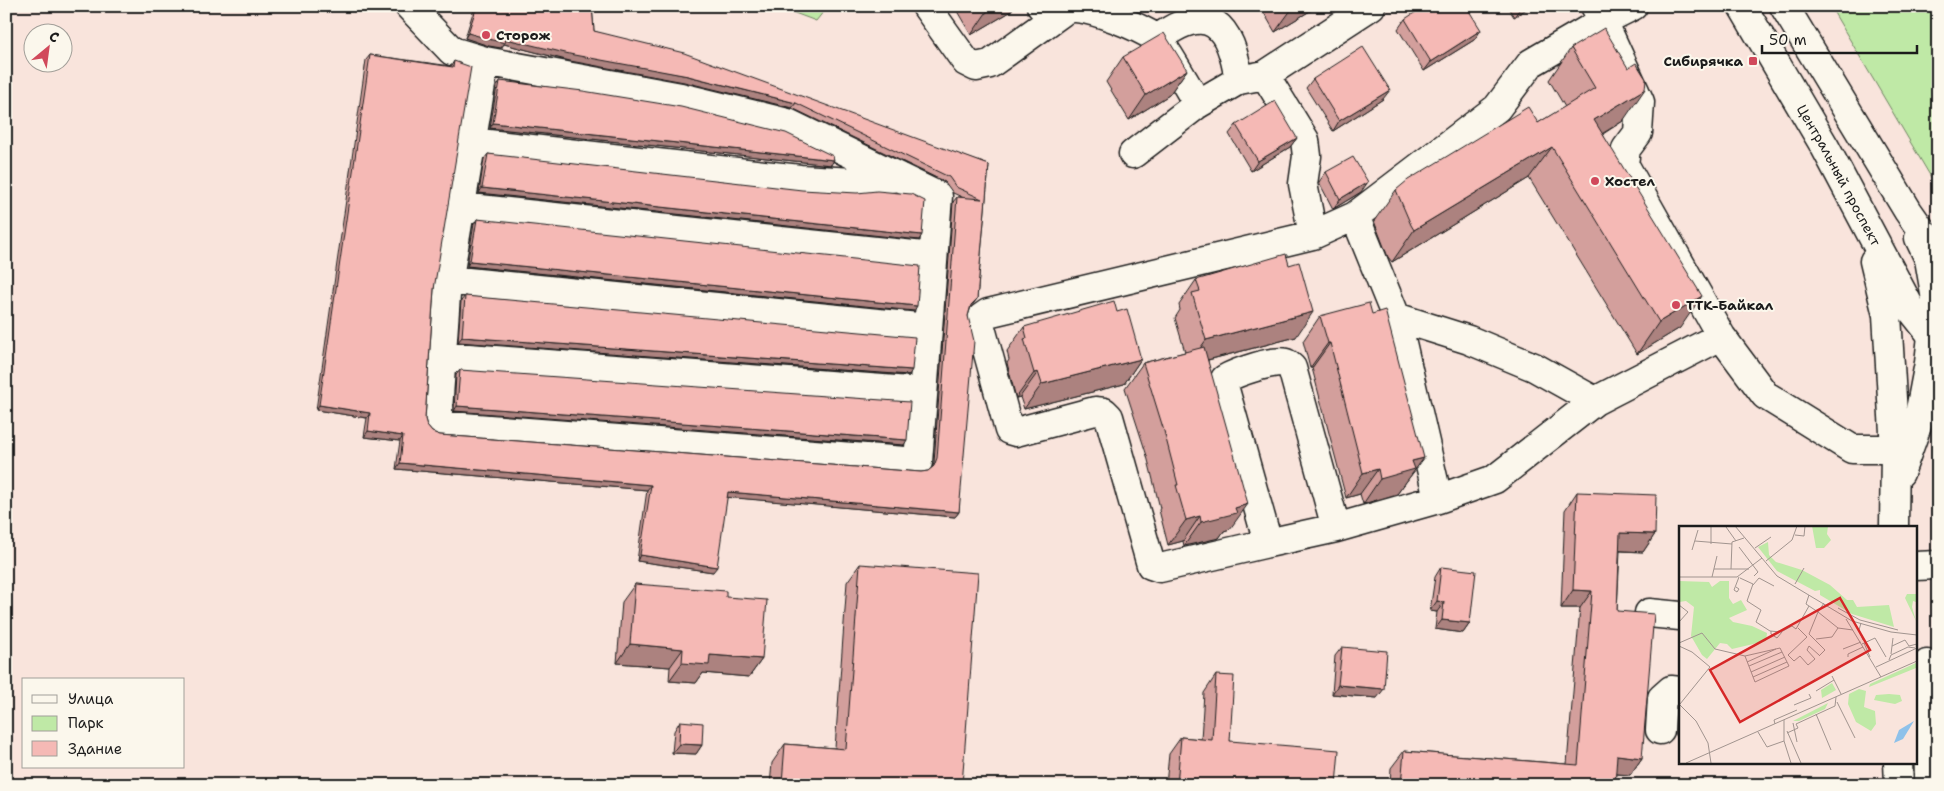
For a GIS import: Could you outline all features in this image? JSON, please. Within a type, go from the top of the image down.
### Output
[{"type":"main road","points":[[409,6],[452,51],[485,60],[680,97],[788,123],[938,196],[918,462],[437,425],[448,280],[485,60]]},
{"type":"main road","points":[[926,6],[966,62],[976,67],[990,64],[1051,10],[1088,9],[1157,39],[1198,104]]},
{"type":"main road","points":[[1133,154],[1198,104],[1239,80],[1265,75],[1371,6]]},
{"type":"main road","points":[[1633,6],[1599,14],[1531,63],[1498,108],[1355,216],[1313,235],[988,314],[982,318],[980,324],[1009,430],[1016,432],[1095,411],[1104,412],[1110,417],[1151,565],[1160,568],[1336,528],[1438,499],[1495,479],[1595,401],[1721,336]]},
{"type":"main road","name":"Центральный проспект","points":[[1742,6],[1825,147],[1911,309],[1935,340]]},
{"type":"main road","points":[[1784,6],[1908,211],[1938,254]]},
{"type":"main road","points":[[1599,14],[1640,102],[1641,115],[1638,133],[1626,149],[1624,164],[1721,336],[1766,394],[1852,449],[1895,449]]},
{"type":"main road","points":[[1157,39],[1184,21],[1205,19],[1216,25],[1223,32],[1234,54],[1239,80]]},
{"type":"main road","points":[[1265,75],[1306,140],[1307,156],[1303,184],[1313,235]]},
{"type":"main road","points":[[471,142],[800,179],[854,182],[899,177]]},
{"type":"main road","points":[[460,207],[934,257]]},
{"type":"main road","points":[[1896,486],[1917,426],[1935,340],[1936,300],[1928,259],[1908,211]]},
{"type":"main road","points":[[1355,216],[1396,317],[1438,499]]},
{"type":"main road","points":[[1867,229],[1887,315],[1895,449],[1894,526]]},
{"type":"main road","points":[[448,280],[928,328]]},
{"type":"main road","points":[[1396,317],[1469,340],[1534,367],[1595,401]]},
{"type":"main road","points":[[442,356],[923,392]]},
{"type":"main road","points":[[1268,543],[1224,386],[1225,379],[1233,374],[1279,362],[1287,363],[1292,368],[1336,528]]},
{"type":"main road","points":[[1917,426],[1938,408]]},
{"type":"main road","points":[[1916,566],[1938,565]]},
{"type":"main road","points":[[1649,613],[1679,616]]},
{"type":"main road","points":[[1927,664],[1929,785]]},
{"type":"main road","points":[[1660,730],[1662,698],[1671,690],[1679,691]]},
{"type":"main road","points":[[1898,764],[1899,785]]},
{"type":"green space","points":[[776,6],[828,6],[816,21]]},
{"type":"green space","points":[[1830,6],[1938,6],[1938,189]]},
{"type":"building","points":[[477,6],[592,6],[594,31],[684,53],[989,165],[977,299],[971,305],[968,316],[974,341],[959,512],[728,492],[717,567],[640,555],[651,485],[400,463],[403,436],[368,431],[370,413],[319,405],[370,55],[453,67],[454,61],[471,67],[434,289],[425,419],[427,426],[432,432],[440,435],[921,472],[928,471],[934,466],[937,458],[957,197],[982,199],[956,187],[949,177],[796,103],[688,76],[574,55],[506,39],[505,43],[468,33]]},
{"type":"building","points":[[986,6],[995,6],[988,10]]},
{"type":"building","points":[[1425,6],[1466,6],[1481,30],[1431,62],[1405,19]]},
{"type":"building","points":[[1604,28],[1628,68],[1636,63],[1646,79],[1645,89],[1594,120],[1702,296],[1659,322],[1552,147],[1414,230],[1396,190],[1408,180],[1528,107],[1538,123],[1595,88],[1571,48]]},
{"type":"building","points":[[1164,33],[1187,70],[1146,95],[1123,57]]},
{"type":"building","points":[[1363,47],[1390,90],[1339,121],[1313,79]]},
{"type":"building","points":[[500,81],[583,91],[681,107],[786,133],[833,156],[834,160],[493,123]]},
{"type":"building","points":[[1275,101],[1297,138],[1258,161],[1236,125]]},
{"type":"building","points":[[488,154],[802,190],[857,193],[877,191],[911,194],[925,201],[922,235],[482,188]]},
{"type":"building","points":[[1353,157],[1368,182],[1340,199],[1326,172]]},
{"type":"building","points":[[477,219],[920,266],[917,306],[470,261]]},
{"type":"building","points":[[1286,254],[1289,265],[1299,262],[1313,312],[1206,340],[1192,293],[1200,291],[1196,280]]},
{"type":"building","points":[[465,296],[915,337],[912,370],[462,337]]},
{"type":"building","points":[[1114,301],[1117,312],[1127,309],[1141,359],[1042,384],[1038,372],[1034,373],[1024,339],[1027,338],[1024,327]]},
{"type":"building","points":[[1369,303],[1372,314],[1385,310],[1424,458],[1412,461],[1415,469],[1380,479],[1378,469],[1363,473],[1330,343],[1328,343],[1320,316]]},
{"type":"building","points":[[1204,347],[1248,504],[1235,508],[1237,513],[1201,522],[1200,516],[1186,520],[1164,431],[1143,363]]},
{"type":"building","points":[[460,370],[910,402],[907,440],[457,406]]},
{"type":"building","points":[[1577,492],[1656,495],[1655,534],[1620,533],[1617,611],[1654,614],[1642,758],[1617,755],[1615,785],[1401,785],[1404,751],[1578,765],[1592,591],[1573,590]]},
{"type":"building","points":[[860,564],[978,573],[962,785],[800,785],[782,783],[785,744],[846,749]]},
{"type":"building","points":[[1441,567],[1476,571],[1470,623],[1442,620],[1444,602],[1437,601]]},
{"type":"building","points":[[635,584],[726,591],[726,597],[767,600],[762,659],[710,655],[709,665],[682,663],[683,649],[630,644]]},
{"type":"building","points":[[1342,647],[1387,651],[1384,689],[1338,685]]},
{"type":"building","points":[[1216,675],[1234,676],[1230,741],[1339,750],[1336,785],[1177,785],[1181,737],[1212,740]]},
{"type":"building","points":[[680,721],[703,723],[702,745],[679,744]]},
{"type":"place","name":"Сторож","points":[[486,35]]},
{"type":"place","name":"Сибирячка","points":[[1753,61]]},
{"type":"place","name":"Хостел","points":[[1595,181]]},
{"type":"place","name":"ТТК-Байкал","points":[[1676,305]]}]
